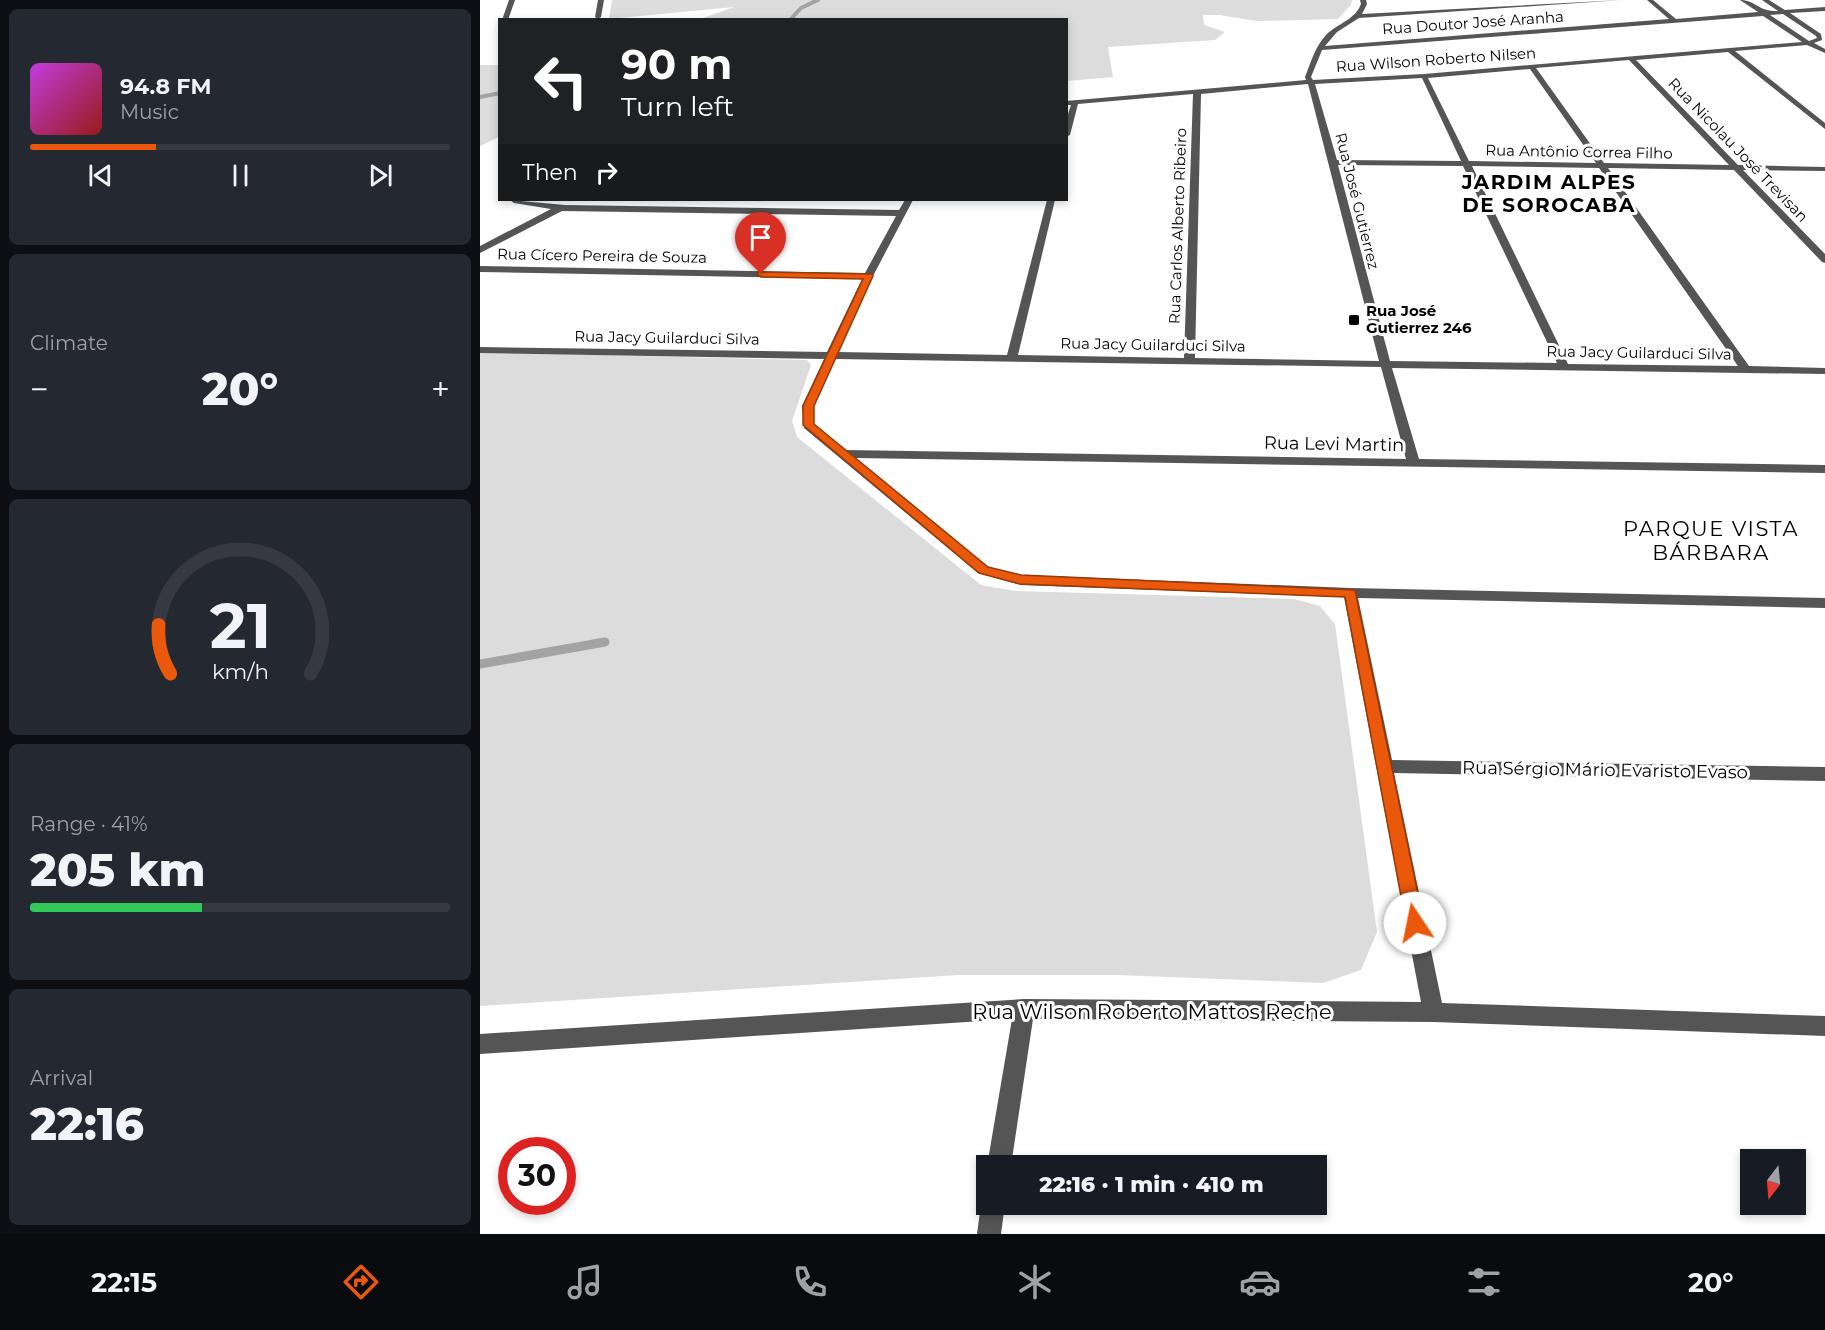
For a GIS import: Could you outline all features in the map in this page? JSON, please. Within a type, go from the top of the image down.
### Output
[{"type":"street","points":[[506,18],[512,0]]},
{"type":"street","points":[[598,17],[601,0]]},
{"type":"street","points":[[1363,0],[1364,4],[1359,16],[1618,0]]},
{"type":"street","points":[[1650,0],[1675,21]]},
{"type":"street","points":[[1743,0],[1798,37],[1825,51]]},
{"type":"street","points":[[1765,0],[1819,35],[1820,39]]},
{"type":"street","name":"Rua Doutor José Aranha","points":[[1320,48],[1825,9]]},
{"type":"street","name":"Rua José Gutierrez","points":[[1359,16],[1330,34],[1320,48],[1308,78],[1311,82],[1385,363],[1414,463]]},
{"type":"street","points":[[1798,37],[1820,39]]},
{"type":"street","name":"Rua Wilson Roberto Nilsen","points":[[1071,103],[1311,82],[1532,68],[1808,43],[1820,39]]},
{"type":"street","name":"Rua Doutor José Aranha","points":[[1326,40],[1364,45]]},
{"type":"street","points":[[1730,50],[1825,127]]},
{"type":"street","name":"Rua Nicolau José Trevisan","points":[[1631,59],[1825,260]]},
{"type":"street","points":[[1532,68],[1746,370]]},
{"type":"street","points":[[1424,76],[1564,366]]},
{"type":"street","name":"Rua Carlos Alberto Ribeiro","points":[[1189,362],[1197,92]]},
{"type":"street","points":[[1068,122],[1071,103]]},
{"type":"street","name":"Rua Antônio Correa Filho","points":[[1333,162],[1825,169]]},
{"type":"street","points":[[520,201],[560,208],[902,213]]},
{"type":"street","points":[[480,250],[574,201]]},
{"type":"street","points":[[908,201],[868,276],[808,406],[808,425],[983,570],[1020,580],[1350,593],[1825,603]]},
{"type":"street","points":[[1011,358],[1050,201]]},
{"type":"street","name":"Rua Cícero Pereira de Souza","points":[[480,269],[868,276]]},
{"type":"street","name":"Rua Jacy Guilarduci Silva","points":[[480,350],[1825,371]]},
{"type":"street","name":"Rua Levi Martin","points":[[842,454],[1825,469]]},
{"type":"street","points":[[1350,593],[1433,1012]]},
{"type":"street","name":"Rua Sérgio Mário Evaristo Evaso","points":[[1385,766],[1825,774]]},
{"type":"street","points":[[1001,1155],[1024,1009]]},
{"type":"street","name":"Rua Wilson Roberto Mattos Reche","points":[[480,1044],[1024,1009],[1433,1012],[1825,1026]]},
{"type":"street","points":[[988,1234],[991,1215]]},
{"type":"shaded area","points":[[612,0],[1352,0],[1351,5],[1338,19],[1256,21],[1220,15],[1203,15],[1204,25],[1225,32],[1215,40],[1108,47],[1113,77],[1068,81],[1068,18],[703,18],[734,7],[609,18]]},
{"type":"shaded area","points":[[480,65],[498,65],[498,137],[480,146]]},
{"type":"shaded area","points":[[480,352],[807,360],[811,365],[792,421],[797,437],[981,585],[1015,591],[1294,599],[1320,606],[1335,624],[1377,932],[1361,970],[1323,983],[1117,975],[958,975],[480,1006]]},
{"type":"waterway","points":[[792,18],[801,8],[818,0]]},
{"type":"waterway","points":[[480,97],[498,93]]},
{"type":"waterway","points":[[480,664],[605,642]]},
{"type":"place","name":"Rua José Gutierrez 246","points":[[1354,320]]},
{"type":"district","name":"JARDIM ALPES DE SOROCABA","points":[[1549,194]]},
{"type":"district","name":"PARQUE VISTA BÁRBARA","points":[[1711,541]]},
{"type":"route","points":[[761,274],[868,276],[808,406],[808,425],[983,570],[1020,580],[1350,593],[1415,923]]}]
